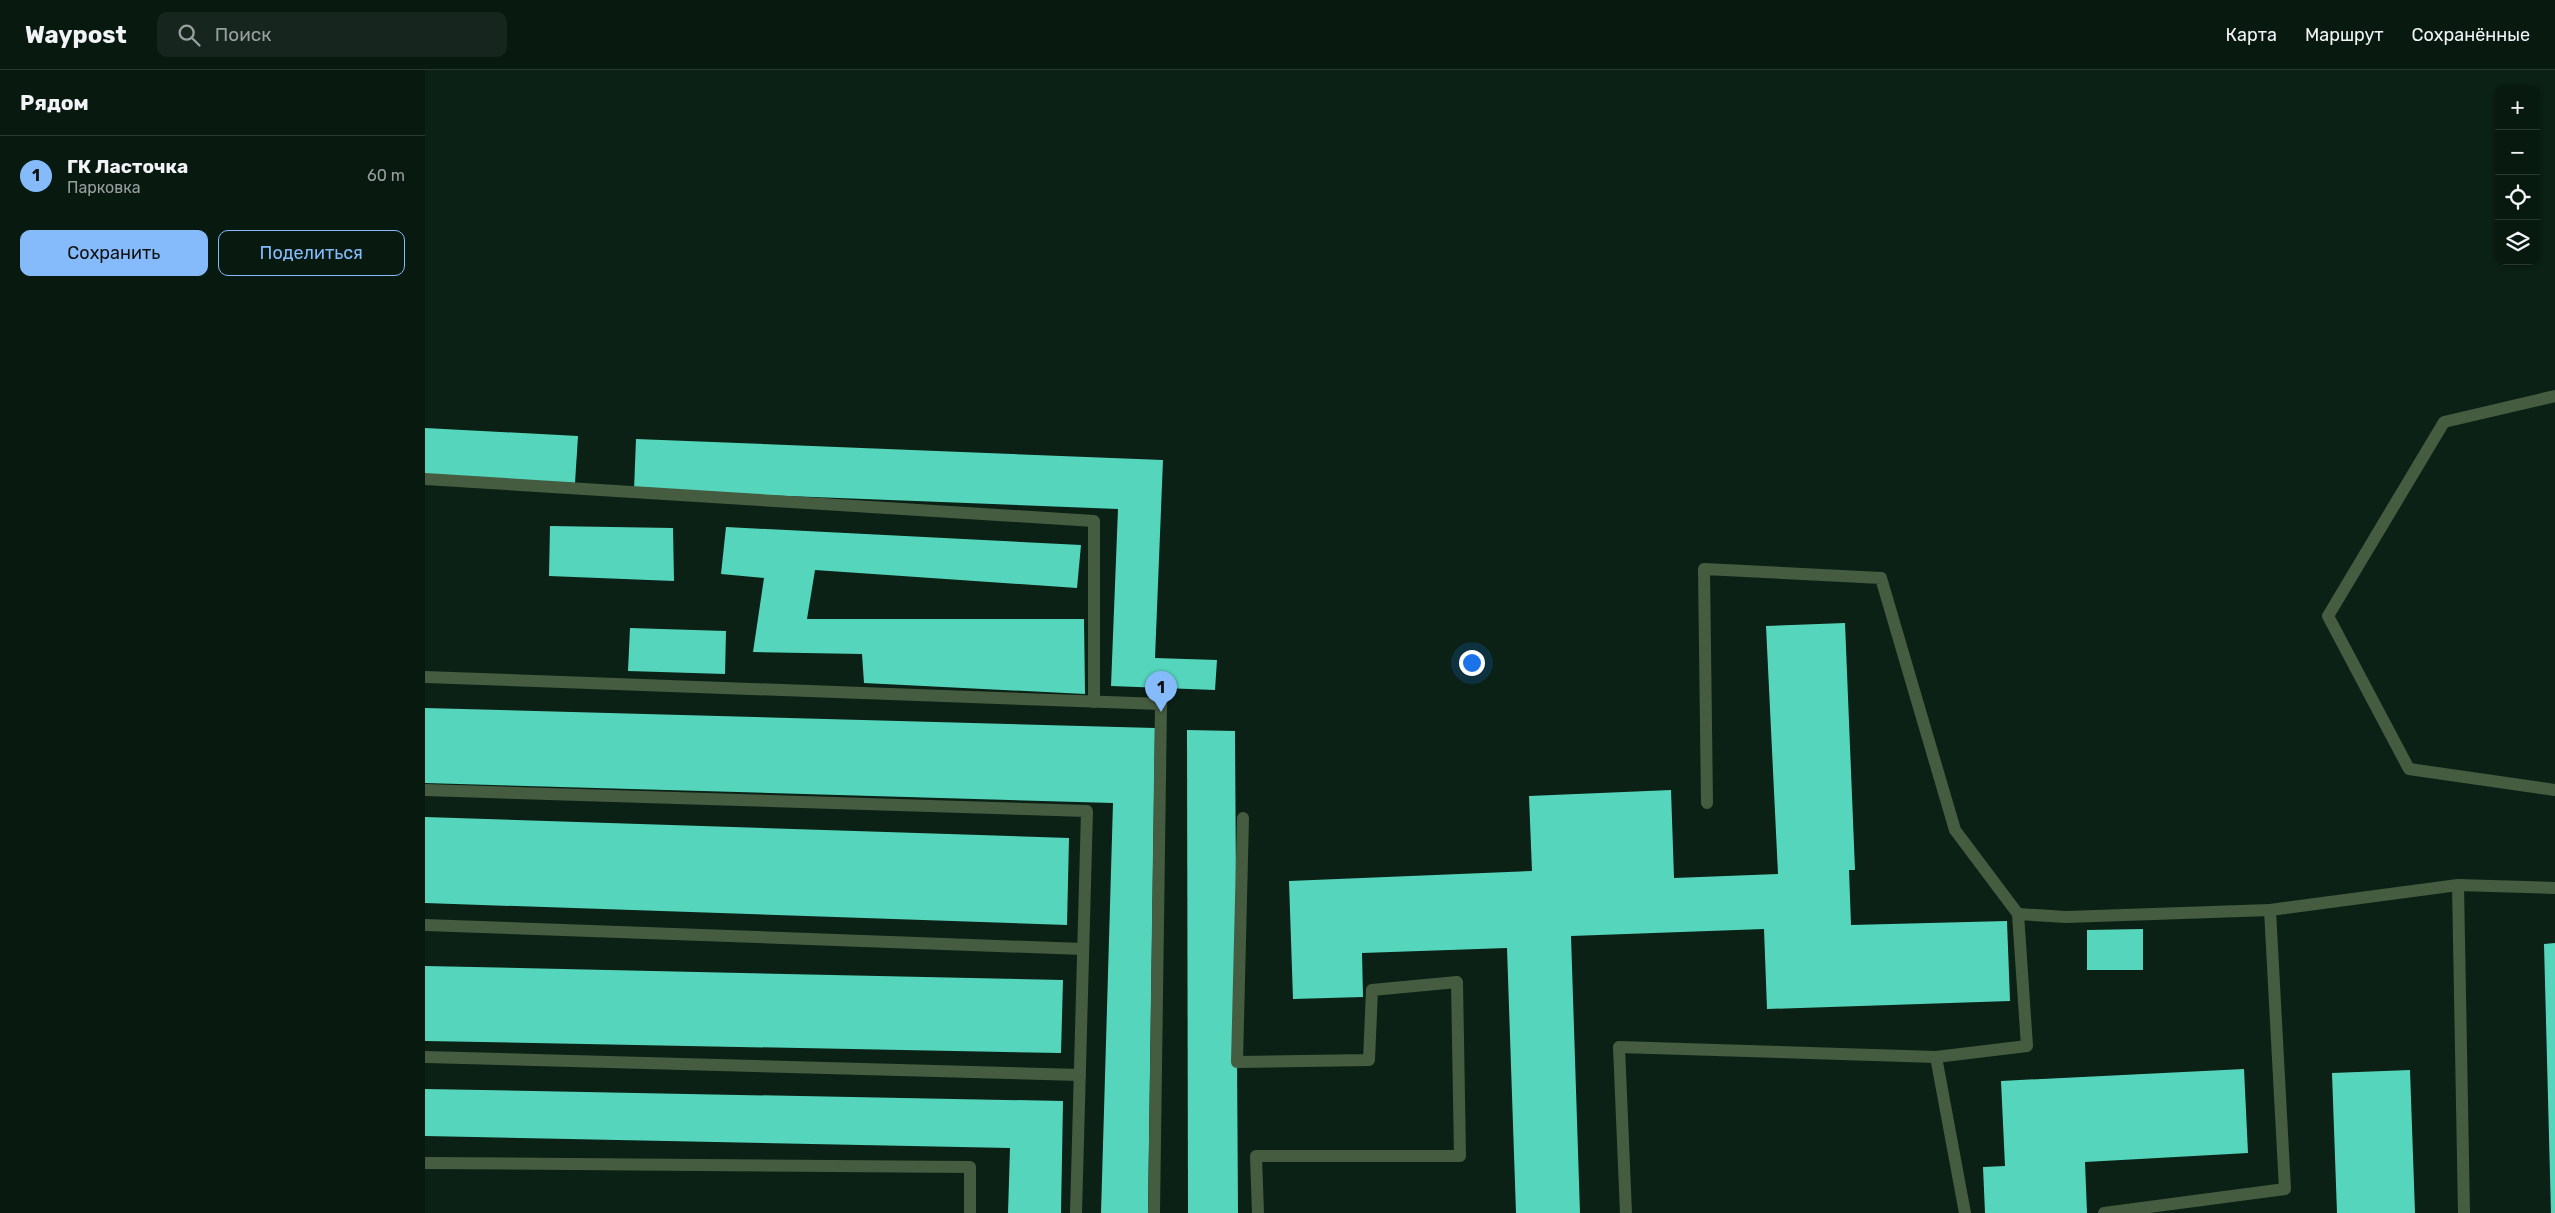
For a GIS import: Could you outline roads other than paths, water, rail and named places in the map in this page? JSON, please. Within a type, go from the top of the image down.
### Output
[{"type":"lane","points":[[2555,396],[2444,422],[2328,616],[2409,768],[2555,790]]},
{"type":"lane","points":[[425,480],[1094,521],[1094,702]]},
{"type":"lane","points":[[1626,1213],[1619,1047],[1936,1057],[2027,1046],[2018,914],[1955,830],[1881,578],[1704,569],[1707,803]]},
{"type":"lane","points":[[425,677],[1161,704],[1154,1213]]},
{"type":"lane","points":[[425,790],[1087,811],[1076,1213]]},
{"type":"lane","points":[[1243,818],[1237,1062],[1369,1060],[1372,990],[1457,982],[1460,1156],[1256,1156],[1258,1213]]},
{"type":"lane","points":[[2018,914],[2066,916],[2270,910],[2458,885],[2555,888]]},
{"type":"lane","points":[[2458,885],[2464,1213]]},
{"type":"lane","points":[[2104,1213],[2285,1189],[2270,910]]},
{"type":"lane","points":[[425,925],[1083,949]]},
{"type":"lane","points":[[425,1057],[1079,1075]]},
{"type":"lane","points":[[1936,1057],[1965,1213]]},
{"type":"lane","points":[[425,1163],[969,1167],[970,1213]]},
{"type":"place","name":"ГК Ласточка","points":[[1161,712]]}]
